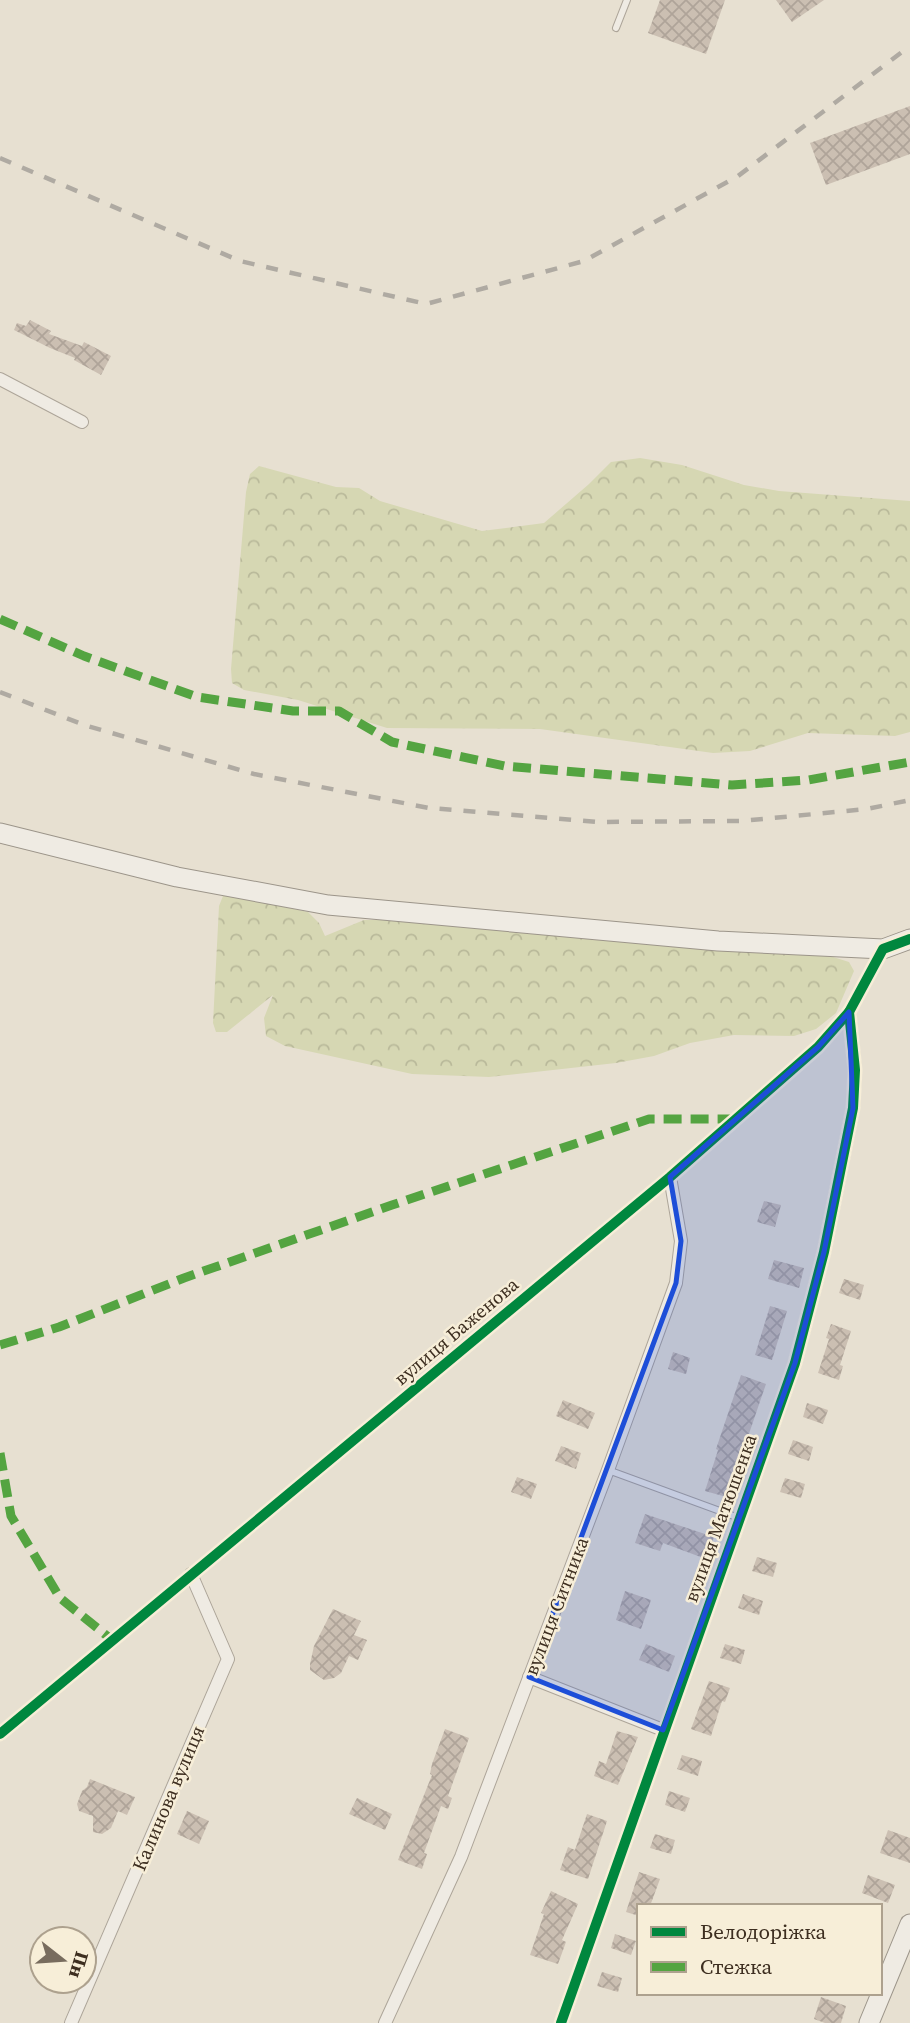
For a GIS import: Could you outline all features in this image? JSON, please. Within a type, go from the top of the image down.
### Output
[{"type":"street","points":[[0,379],[82,422]]},
{"type":"street","points":[[0,834],[177,877],[328,905],[718,941],[883,949],[910,939]]},
{"type":"street","name":"вулиця Баженова","points":[[0,1734],[670,1177],[818,1047],[849,1012],[883,949]]},
{"type":"street","name":"вулиця Матюшенка","points":[[561,2023],[794,1363],[824,1252],[853,1108],[855,1070],[849,1012]]},
{"type":"street","name":"вулиця Ситника","points":[[384,2023],[460,1857],[608,1470],[676,1283],[681,1241],[670,1177]]},
{"type":"street","name":"Калинова вулиця","points":[[71,2023],[228,1659],[191,1574]]},
{"type":"street","points":[[529,1677],[663,1730]]},
{"type":"street","points":[[882,1992],[910,1924]]},
{"type":"street","points":[[869,2023],[881,1995]]},
{"type":"lane","points":[[617,28],[627,0]]},
{"type":"lane","points":[[608,1470],[739,1518]]},
{"type":"highlighted area","points":[[849,1012],[853,1108],[824,1252],[795,1363],[663,1730],[529,1677],[676,1283],[681,1241],[670,1177],[818,1047]]},
{"type":"green space","points":[[640,458],[682,465],[744,485],[779,491],[910,501],[910,732],[895,736],[808,733],[750,751],[713,753],[540,729],[387,728],[298,700],[244,690],[232,683],[246,492],[250,474],[259,466],[336,487],[359,488],[380,501],[482,531],[544,523],[611,462]]},
{"type":"green space","points":[[223,896],[235,896],[308,912],[319,923],[325,936],[364,920],[389,920],[611,941],[830,956],[849,962],[854,971],[836,1013],[816,1029],[794,1036],[734,1035],[690,1043],[654,1056],[616,1063],[489,1077],[412,1074],[285,1046],[266,1036],[264,1018],[273,995],[227,1032],[216,1032],[213,1023],[219,906]]},
{"type":"building","points":[[660,0],[725,0],[706,54],[648,33]]},
{"type":"building","points":[[776,0],[824,0],[792,22]]},
{"type":"building","points":[[910,106],[910,154],[826,185],[810,143]]},
{"type":"building","points":[[30,320],[51,331],[49,334],[82,346],[84,342],[111,356],[101,375],[74,360],[75,358],[14,330],[17,323],[26,326]]},
{"type":"building","points":[[764,1201],[781,1205],[775,1227],[757,1222]]},
{"type":"building","points":[[774,1260],[804,1268],[799,1288],[768,1279]]},
{"type":"building","points":[[844,1279],[864,1285],[860,1300],[839,1293]]},
{"type":"building","points":[[770,1306],[787,1311],[772,1360],[755,1355]]},
{"type":"building","points":[[831,1324],[851,1331],[840,1365],[843,1366],[839,1380],[818,1373]]},
{"type":"building","points":[[673,1352],[690,1358],[686,1374],[668,1369]]},
{"type":"building","points":[[741,1375],[766,1384],[730,1498],[705,1491]]},
{"type":"building","points":[[563,1400],[595,1413],[588,1429],[556,1416]]},
{"type":"building","points":[[807,1403],[828,1410],[823,1424],[803,1417]]},
{"type":"building","points":[[793,1440],[813,1447],[809,1461],[788,1454]]},
{"type":"building","points":[[561,1446],[581,1453],[576,1469],[555,1461]]},
{"type":"building","points":[[517,1477],[537,1484],[531,1499],[511,1492]]},
{"type":"building","points":[[785,1478],[805,1484],[801,1498],[780,1492]]},
{"type":"building","points":[[645,1514],[714,1537],[706,1559],[663,1543],[660,1551],[635,1543]]},
{"type":"building","points":[[757,1557],[777,1563],[773,1577],[752,1571]]},
{"type":"building","points":[[625,1591],[651,1600],[641,1629],[616,1620]]},
{"type":"building","points":[[743,1594],[763,1601],[759,1615],[738,1608]]},
{"type":"building","points":[[333,1609],[361,1621],[354,1635],[367,1640],[358,1660],[349,1656],[341,1673],[324,1680],[310,1670],[310,1664],[314,1646]]},
{"type":"building","points":[[646,1644],[675,1656],[669,1672],[639,1660]]},
{"type":"building","points":[[725,1644],[745,1650],[741,1664],[720,1658]]},
{"type":"building","points":[[709,1681],[730,1688],[725,1702],[722,1701],[711,1736],[691,1729]]},
{"type":"building","points":[[445,1729],[469,1738],[448,1796],[452,1798],[448,1809],[441,1806],[424,1853],[427,1854],[422,1869],[398,1860],[432,1775],[432,1764]]},
{"type":"building","points":[[617,1731],[638,1737],[618,1785],[594,1776],[599,1761],[606,1764]]},
{"type":"building","points":[[682,1755],[702,1761],[698,1776],[677,1769]]},
{"type":"building","points":[[90,1779],[135,1797],[127,1815],[118,1811],[111,1828],[102,1834],[93,1832],[93,1816],[79,1811],[77,1804]]},
{"type":"building","points":[[669,1791],[690,1798],[685,1812],[665,1805]]},
{"type":"building","points":[[357,1798],[392,1814],[385,1830],[349,1814]]},
{"type":"building","points":[[187,1811],[209,1821],[199,1844],[177,1834]]},
{"type":"building","points":[[587,1814],[607,1821],[588,1879],[560,1870],[568,1847],[575,1850]]},
{"type":"building","points":[[888,1830],[910,1838],[910,1863],[880,1853]]},
{"type":"building","points":[[655,1834],[675,1840],[671,1854],[650,1848]]},
{"type":"building","points":[[639,1872],[660,1879],[651,1904],[637,1904],[637,1915],[626,1912]]},
{"type":"building","points":[[868,1875],[895,1885],[888,1903],[862,1893]]},
{"type":"building","points":[[551,1891],[578,1904],[562,1940],[566,1942],[558,1964],[530,1955],[544,1914],[541,1913]]},
{"type":"building","points":[[615,1934],[636,1941],[631,1955],[611,1948]]},
{"type":"building","points":[[602,1972],[622,1978],[618,1992],[597,1986]]},
{"type":"building","points":[[821,1997],[846,2006],[841,2023],[825,2023],[814,2019]]},
{"type":"railway","points":[[0,158],[240,261],[426,304],[584,261],[738,176],[910,46]]},
{"type":"railway","points":[[0,692],[84,725],[254,774],[429,808],[599,822],[741,821],[867,809],[910,800]]},
{"type":"marked path","points":[[0,619],[84,656],[197,697],[293,711],[339,711],[392,742],[505,766],[732,785],[808,780],[910,762]]},
{"type":"marked path","points":[[0,1345],[59,1327],[184,1278],[392,1205],[649,1119],[734,1119]]},
{"type":"marked path","points":[[0,1453],[11,1516],[60,1598],[112,1640]]},
{"type":"cycle path","points":[[0,1734],[670,1177],[818,1047],[849,1012],[883,949],[910,939]]},
{"type":"cycle path","points":[[561,2023],[795,1363],[824,1252],[853,1108],[855,1070],[849,1012]]}]
